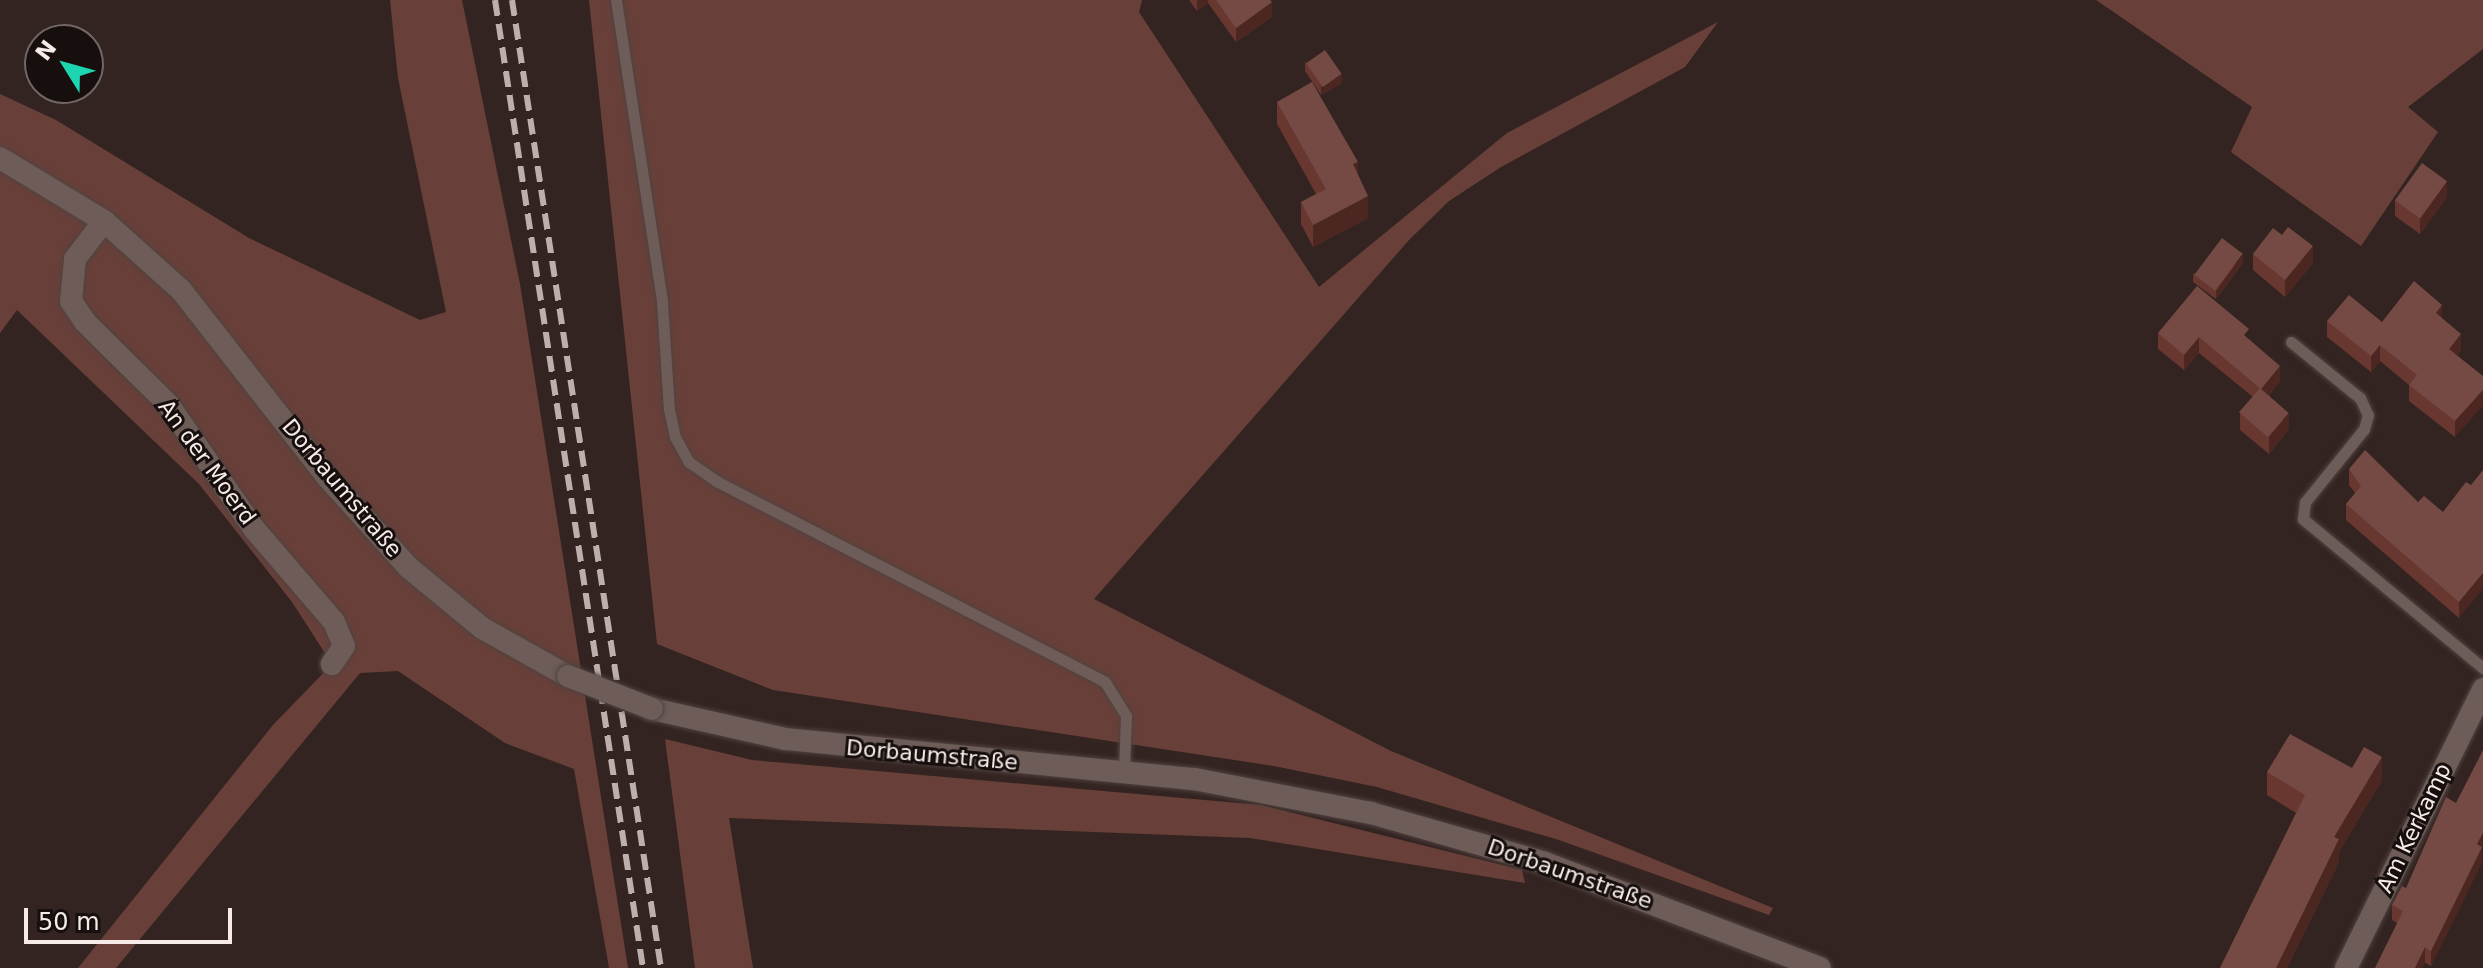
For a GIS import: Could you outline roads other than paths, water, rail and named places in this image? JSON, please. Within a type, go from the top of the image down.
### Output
[{"type":"street","name":"Dorbaumstraße","points":[[0,158],[104,221],[153,262],[207,318],[328,478],[399,558],[482,628],[568,676],[652,709],[811,743],[1124,771],[1266,790],[1476,842],[1688,915],[1820,968]]},
{"type":"street","name":"An der Moerd","points":[[104,221],[75,259],[69,282],[71,301],[85,322],[168,404],[255,530],[334,622],[344,646],[332,664]]},
{"type":"street","name":"Am Kerkamp","points":[[2346,968],[2483,689]]},
{"type":"lane","points":[[616,0],[662,302],[669,409],[689,462],[716,481],[1105,682],[1126,716],[1124,771]]},
{"type":"lane","points":[[2291,342],[2360,398],[2368,415],[2364,429],[2305,502],[2303,519],[2483,668]]},
{"type":"railway","points":[[495,0],[643,968]]},
{"type":"railway","points":[[512,0],[661,968]]}]
